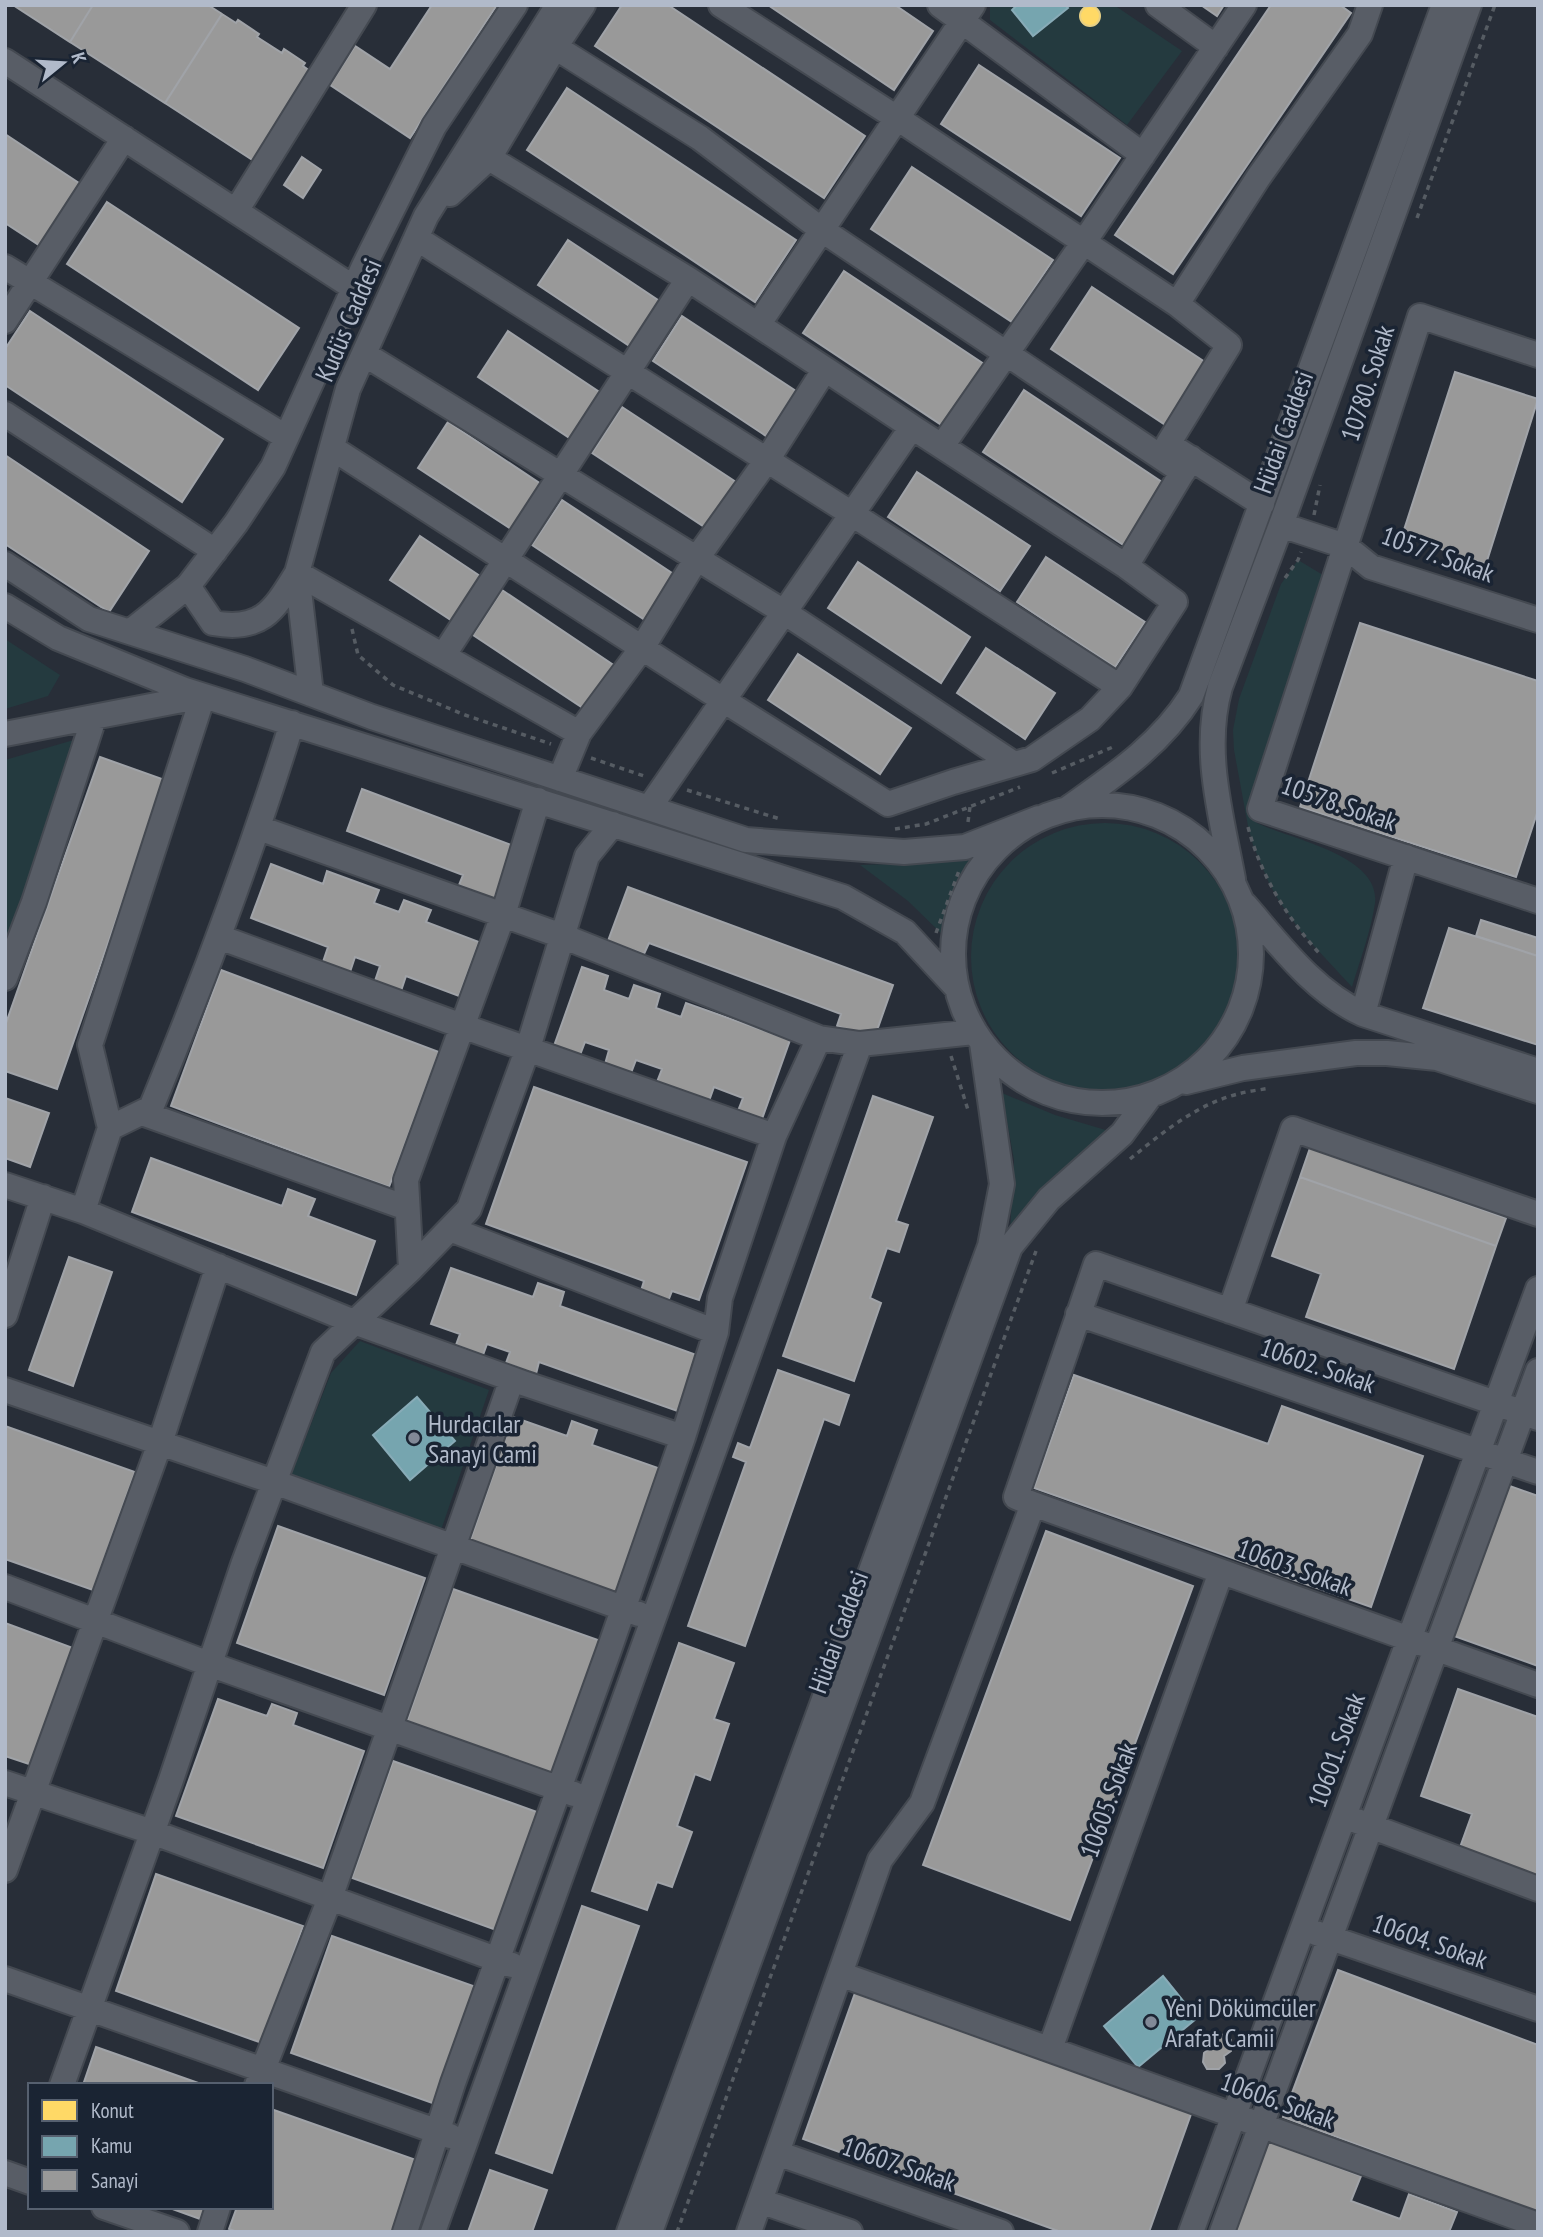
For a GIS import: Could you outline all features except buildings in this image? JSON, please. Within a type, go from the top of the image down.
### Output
[{"type":"street","points":[[236,211],[364,5]]},
{"type":"street","name":"Kudüs Caddesi","points":[[130,632],[188,586],[273,467],[354,288],[434,126],[515,5]]},
{"type":"street","name":"Kudüs Caddesi","points":[[311,694],[297,573],[348,389],[426,216],[558,5]]},
{"type":"street","points":[[426,216],[489,158],[583,5]]},
{"type":"street","points":[[721,5],[1177,304],[1230,345],[1168,444],[1187,465]]},
{"type":"street","points":[[940,5],[967,13],[1143,155]]},
{"type":"street","points":[[1158,5],[1216,47]]},
{"type":"street","points":[[942,446],[1244,5]]},
{"type":"street","points":[[1177,304],[1258,178],[1360,33],[1370,5]]},
{"type":"street","name":"Hüdai Caddesi","points":[[1068,809],[1157,741],[1177,719],[1191,696],[1444,5]]},
{"type":"street","name":"Hüdai Caddesi","points":[[650,2232],[1010,1247],[1049,1199],[1122,1134],[1161,1091],[1192,1073],[1210,1057],[1226,1038],[1237,1017],[1250,970],[1250,946],[1213,769],[1213,711],[1469,5]]},
{"type":"street","points":[[758,325],[967,13]]},
{"type":"street","points":[[555,47],[701,138],[822,230],[1006,353],[1187,465],[1262,504]]},
{"type":"street","points":[[5,61],[354,288]]},
{"type":"street","points":[[5,321],[124,138]]},
{"type":"street","points":[[332,448],[723,701],[888,804],[1020,774],[1032,760],[1090,719],[1121,687],[1175,602],[1126,566],[688,279],[489,158]]},
{"type":"street","points":[[416,238],[1121,687]]},
{"type":"street","points":[[5,267],[286,438]]},
{"type":"street","points":[[443,656],[688,279]]},
{"type":"street","name":"10780. Sokak","points":[[1345,547],[1420,316],[1538,355]]},
{"type":"street","points":[[364,354],[784,611],[1020,774]]},
{"type":"street","points":[[560,779],[575,742],[642,648],[697,558],[768,460],[825,369]]},
{"type":"street","points":[[5,414],[215,551]]},
{"type":"street","points":[[649,808],[912,427]]},
{"type":"street","points":[[1126,566],[1187,465]]},
{"type":"street","name":"10577. Sokak","points":[[1281,525],[1345,547],[1371,567],[1538,620]]},
{"type":"street","name":"10578. Sokak","points":[[1345,547],[1260,809],[1538,901]]},
{"type":"street","points":[[5,564],[89,619],[245,669],[372,717],[746,840],[904,852],[965,847],[1068,809],[1107,805],[1146,812],[1189,834],[1212,854],[1237,893],[1308,974],[1343,1004],[1363,1014],[1538,1071]]},
{"type":"street","points":[[188,586],[213,623],[232,626],[249,623],[274,610],[297,573],[443,656],[575,742]]},
{"type":"street","points":[[5,606],[58,638],[203,696],[843,897],[905,932],[956,987]]},
{"type":"street","points":[[5,734],[203,696]]},
{"type":"street","points":[[83,1211],[110,1128],[90,1045],[203,696]]},
{"type":"street","points":[[5,978],[34,902],[94,718]]},
{"type":"street","points":[[110,1128],[151,1108],[259,828],[292,723]]},
{"type":"street","points":[[411,1269],[405,1180],[503,915],[538,800]]},
{"type":"street","points":[[1039,818],[1017,831],[981,866],[968,888],[959,912],[953,962],[956,987],[964,1012],[978,1037],[1003,1066],[1040,1091],[1062,1098],[1106,1104],[1128,1101],[1242,1068],[1344,1055],[1387,1053],[1437,1058],[1538,1091]]},
{"type":"street","points":[[63,2083],[209,1664],[323,1352],[411,1269],[469,1209],[528,1048],[587,856],[613,824]]},
{"type":"street","points":[[259,828],[562,936],[819,1038],[860,1044],[978,1037]]},
{"type":"street","points":[[1363,1014],[1406,857]]},
{"type":"street","points":[[219,937],[774,1136]]},
{"type":"street","name":"Hüdai Caddesi","points":[[629,2232],[990,1246],[1002,1184],[978,1037]]},
{"type":"street","points":[[405,2232],[497,1960],[683,1437],[716,1332],[720,1298],[774,1136],[819,1038]]},
{"type":"street","points":[[433,2232],[860,1044]]},
{"type":"street","points":[[142,1113],[407,1208]]},
{"type":"street","points":[[1230,1311],[1293,1129],[1538,1214]]},
{"type":"street","points":[[5,1185],[83,1211],[355,1322],[683,1437]]},
{"type":"street","points":[[5,1315],[43,1197]]},
{"type":"street","points":[[450,1229],[716,1332]]},
{"type":"street","name":"10602. Sokak","points":[[1530,1415],[1096,1264],[1079,1314],[1538,1472]]},
{"type":"street","points":[[5,1870],[160,1443],[218,1266]]},
{"type":"street","name":"10601. Sokak","points":[[1191,2232],[1538,1289]]},
{"type":"street","points":[[749,2232],[880,1860],[922,1803],[1033,1504],[1016,1497],[1079,1314]]},
{"type":"street","points":[[1222,2232],[1505,1461],[1530,1415],[1538,1371]]},
{"type":"street","points":[[260,2077],[330,1898],[512,1379]]},
{"type":"street","points":[[5,1390],[274,1482],[653,1620]]},
{"type":"street","name":"10603. Sokak","points":[[1033,1504],[1538,1685]]},
{"type":"street","name":"10605. Sokak","points":[[1049,2049],[1222,1572]]},
{"type":"street","points":[[5,1587],[209,1664],[588,1798]]},
{"type":"street","points":[[5,1783],[152,1832],[526,1969]]},
{"type":"street","points":[[1344,1816],[1538,1889]]},
{"type":"street","name":"10604. Sokak","points":[[1303,1928],[1538,2010]]},
{"type":"street","name":"10606. Sokak","points":[[840,1973],[1538,2225]]},
{"type":"street","points":[[5,1979],[89,2009],[260,2077],[465,2140]]},
{"type":"street","name":"10607. Sokak","points":[[777,2153],[1001,2232]]},
{"type":"street","points":[[760,2201],[850,2232]]},
{"type":"street","points":[[110,2209],[177,2232]]},
{"type":"street","points":[[210,2232],[217,2209]]},
{"type":"path","points":[[351,627],[358,656],[393,685],[465,715],[575,742],[666,783],[789,822]]},
{"type":"path","points":[[1050,774],[1121,742]]},
{"type":"path","points":[[885,830],[926,824],[1020,774]]},
{"type":"path","points":[[945,1037],[971,1119]]},
{"type":"green space","points":[[990,5],[1114,5],[1182,51],[1127,125],[990,20]]},
{"type":"green space","points":[[1298,560],[1323,575],[1248,806],[1257,823],[1349,861],[1364,872],[1373,886],[1373,914],[1352,987],[1301,932],[1269,883],[1248,826],[1234,750],[1233,730],[1239,699],[1281,584]]},
{"type":"green space","points":[[5,639],[60,675],[48,696],[5,709]]},
{"type":"green space","points":[[84,737],[5,969],[5,760]]},
{"type":"green space","points":[[1105,823],[1156,833],[1200,862],[1229,906],[1239,957],[1229,1008],[1200,1052],[1156,1081],[1105,1091],[1054,1081],[1010,1052],[981,1008],[971,957],[981,906],[1010,862],[1054,833]]},
{"type":"green space","points":[[988,848],[962,889],[948,940],[908,901],[860,865],[926,863]]},
{"type":"green space","points":[[1002,1093],[1055,1115],[1109,1131],[1053,1177],[1010,1232],[1014,1160]]},
{"type":"green space","points":[[360,1341],[489,1390],[440,1533],[290,1478],[331,1373]]},
{"type":"place","name":"Hurdacılar Sanayi Cami","points":[[414,1438]]},
{"type":"place","name":"Yeni Dökümcüler Arafat Camii","points":[[1151,2022]]}]
